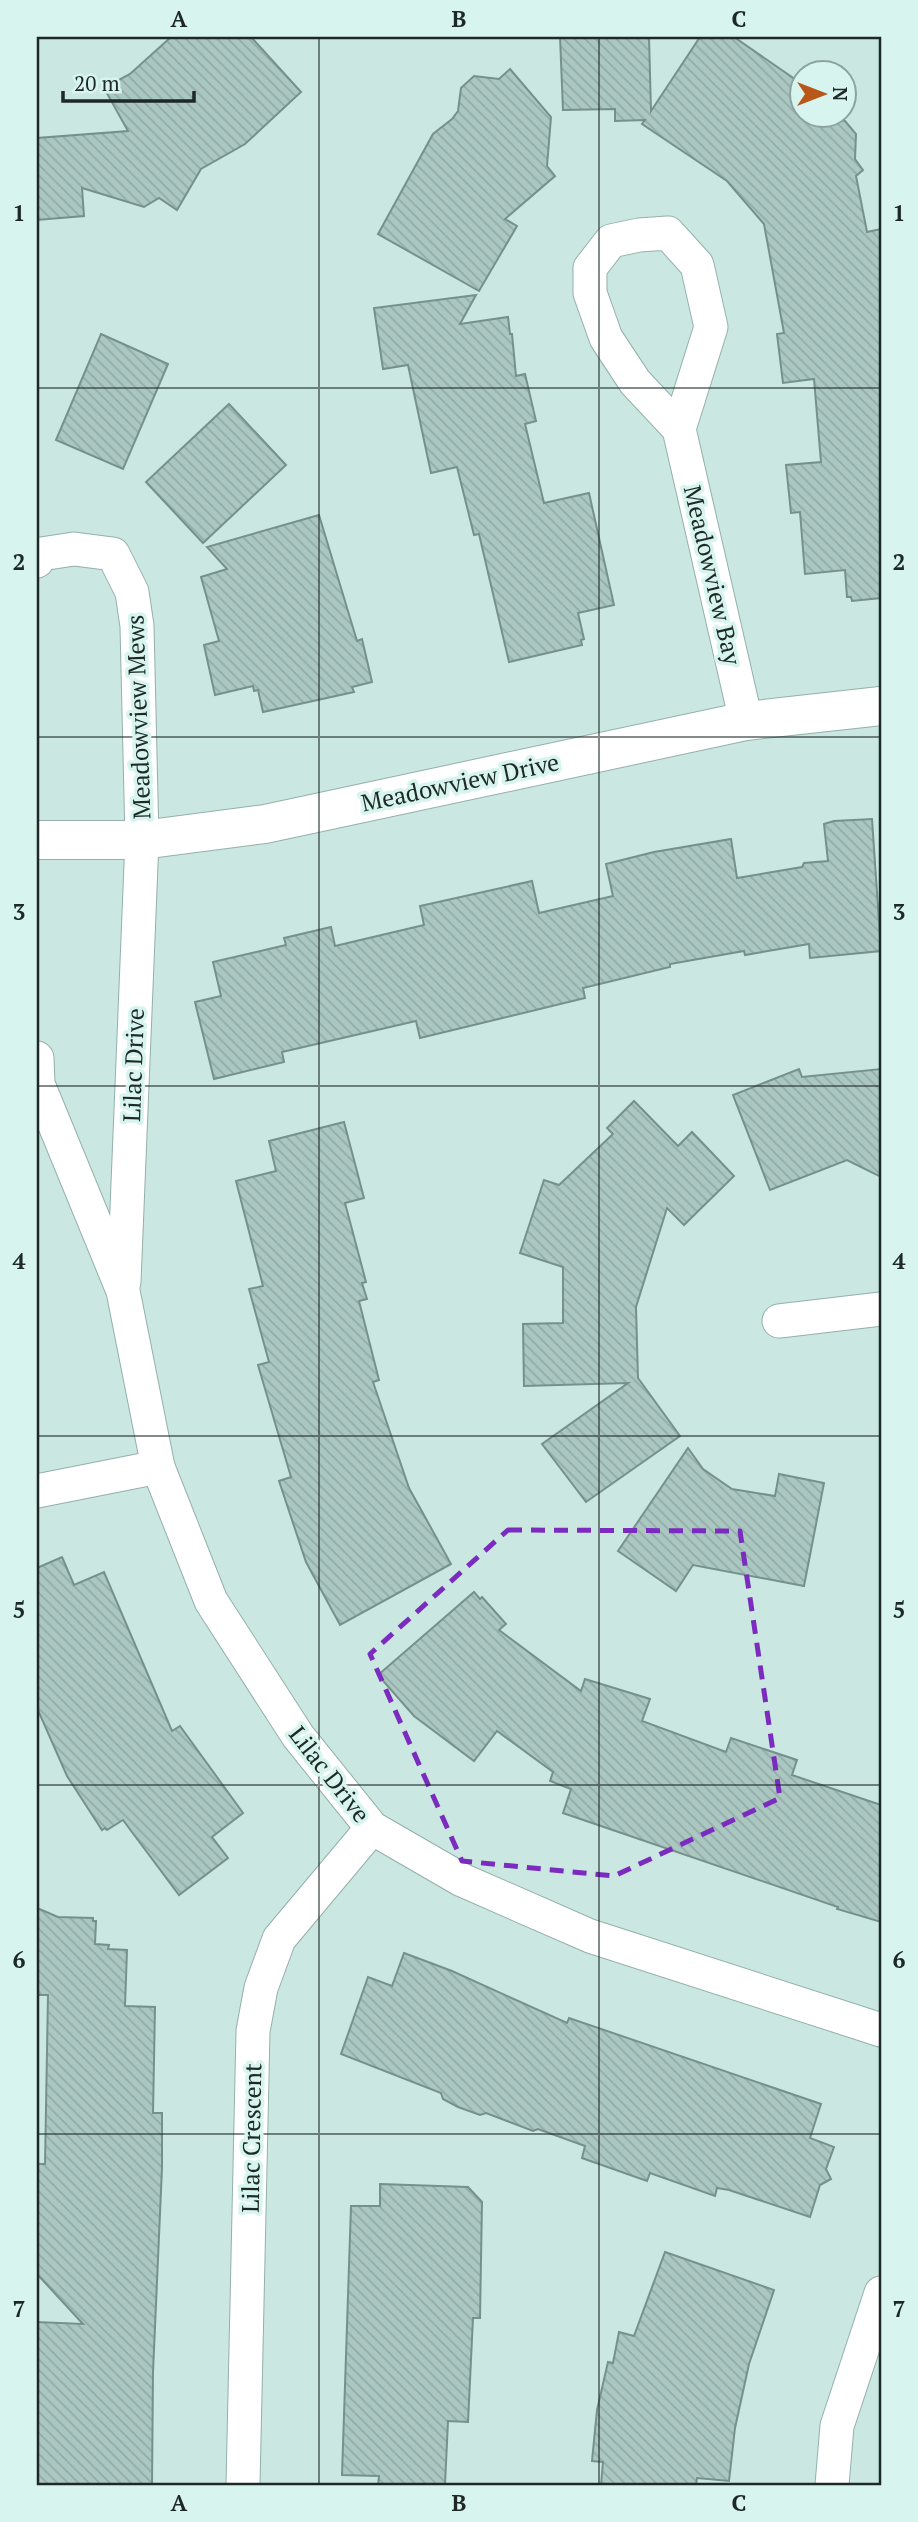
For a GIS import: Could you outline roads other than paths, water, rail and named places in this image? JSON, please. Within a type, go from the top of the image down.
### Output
[{"type":"street","points":[[668,233],[697,265],[711,327],[679,429],[635,382],[606,338],[590,293],[590,268],[611,241],[668,233]]},
{"type":"street","name":"Meadowview Bay","points":[[679,429],[746,722]]},
{"type":"street","name":"Meadowview Mews","points":[[37,561],[41,554],[74,549],[113,554],[132,592],[137,626],[142,839]]},
{"type":"street","name":"Meadowview Drive","points":[[37,840],[142,839],[265,824],[746,722],[881,706]]},
{"type":"street","name":"Lilac Drive","points":[[123,1291],[142,839]]},
{"type":"street","name":"Lilac Drive","points":[[37,1058],[38,1084],[123,1291],[158,1467],[211,1601],[298,1736],[372,1828],[462,1880],[590,1936],[881,2029]]},
{"type":"street","points":[[779,1321],[881,1309]]},
{"type":"street","points":[[37,1491],[158,1467]]},
{"type":"street","name":"Lilac Crescent","points":[[243,2485],[253,2031],[261,1988],[279,1939],[372,1828]]},
{"type":"street","points":[[832,2485],[837,2426],[881,2293]]}]
